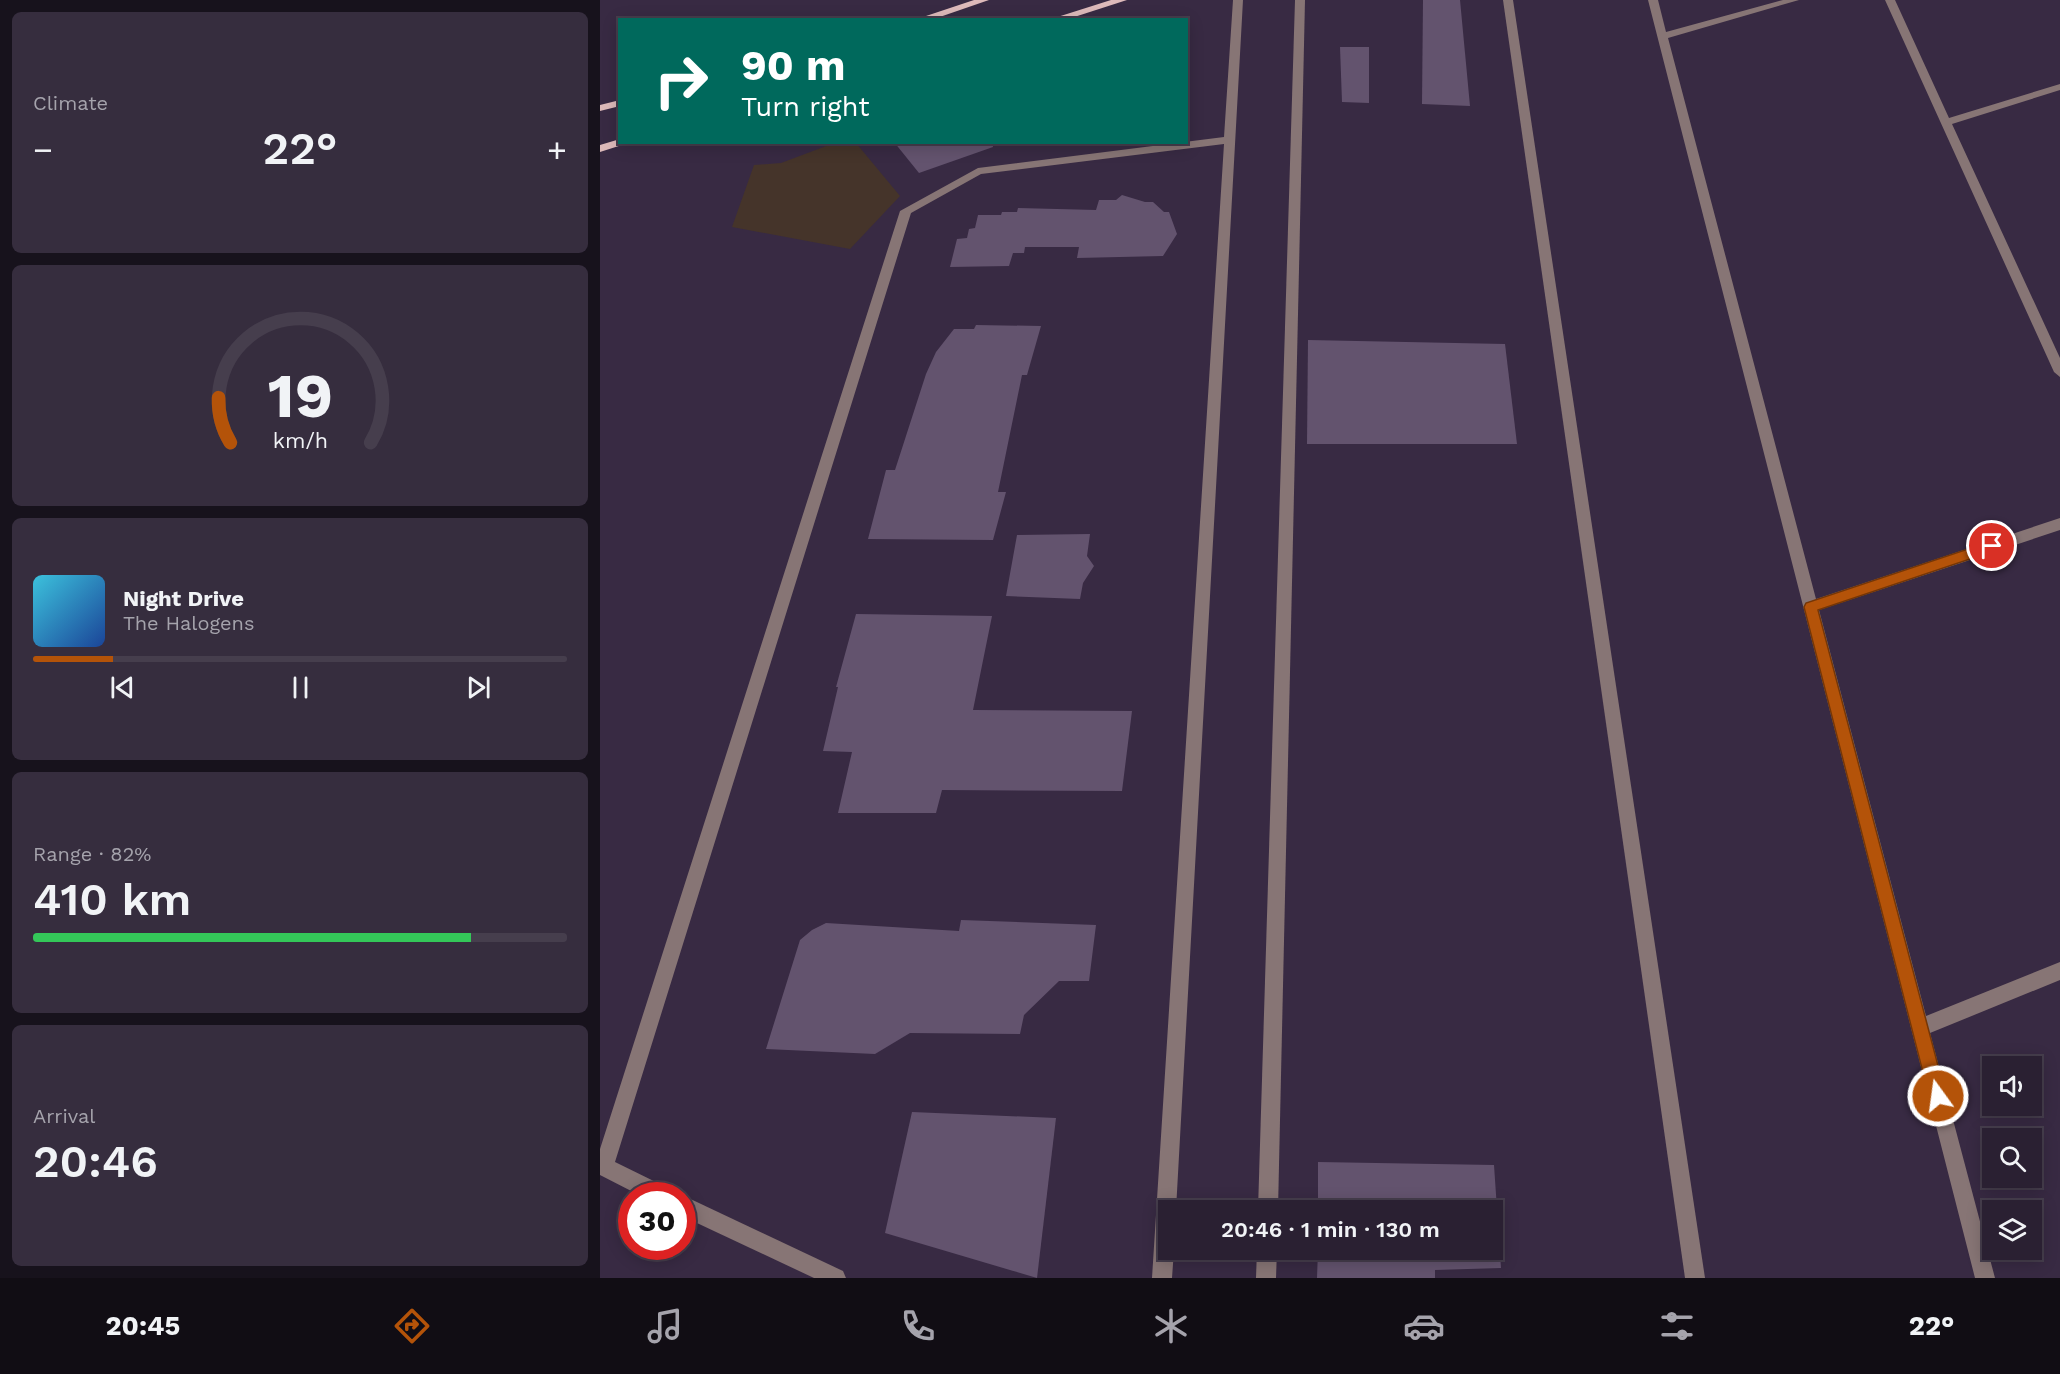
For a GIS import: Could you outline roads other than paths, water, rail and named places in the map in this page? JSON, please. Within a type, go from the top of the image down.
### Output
[{"type":"main road","points":[[926,18],[984,0]]},
{"type":"main road","points":[[1060,18],[1122,0]]},
{"type":"main road","points":[[600,108],[618,104]]},
{"type":"main road","points":[[600,149],[618,143]]},
{"type":"street","points":[[1162,1278],[1238,0]]},
{"type":"street","points":[[1268,1200],[1300,0]]},
{"type":"street","points":[[1508,0],[1695,1278]]},
{"type":"street","points":[[1653,0],[1985,1278]]},
{"type":"street","points":[[1663,36],[1794,0]]},
{"type":"street","points":[[1890,0],[2060,372]]},
{"type":"street","points":[[1946,122],[2060,87]]},
{"type":"street","points":[[635,1182],[604,1167],[906,211],[978,171],[1229,140]]},
{"type":"street","points":[[1811,607],[2060,524]]},
{"type":"street","points":[[1920,1028],[2060,971]]},
{"type":"street","points":[[696,1212],[836,1278]]},
{"type":"street","points":[[1266,1278],[1267,1260]]}]
